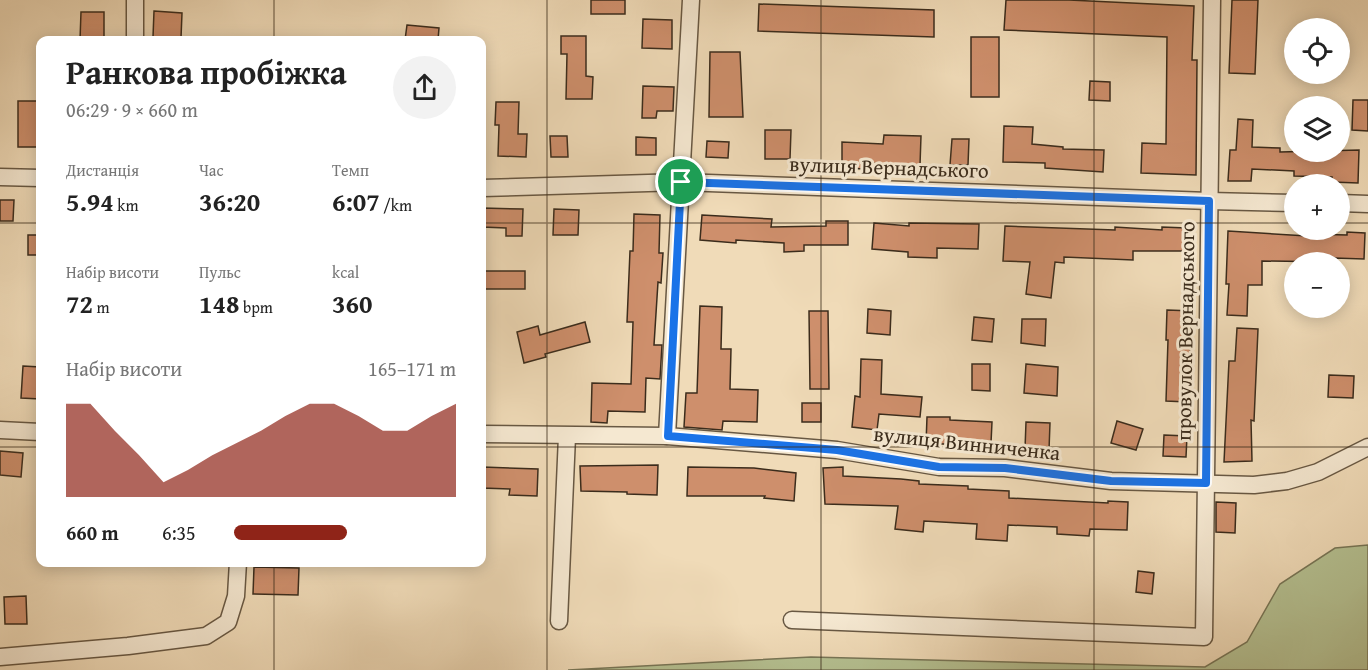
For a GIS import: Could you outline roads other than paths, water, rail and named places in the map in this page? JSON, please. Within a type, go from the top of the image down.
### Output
[{"type":"street","points":[[135,0],[135,36]]},
{"type":"street","points":[[668,436],[690,0]]},
{"type":"street","name":"провулок Вернадського","points":[[792,620],[1204,637],[1212,0]]},
{"type":"street","points":[[0,177],[36,178]]},
{"type":"street","name":"вулиця Вернадського","points":[[486,188],[681,182],[1284,203]]},
{"type":"street","points":[[1350,204],[1368,204]]},
{"type":"street","points":[[0,430],[36,432]]},
{"type":"street","name":"вулиця Винниченка","points":[[486,434],[668,436],[837,450],[939,467],[1005,468],[1111,481],[1254,485],[1287,481],[1318,472],[1368,447]]},
{"type":"street","points":[[559,621],[567,436]]},
{"type":"street","points":[[0,657],[128,646],[206,636],[228,621],[236,596],[238,567]]}]
